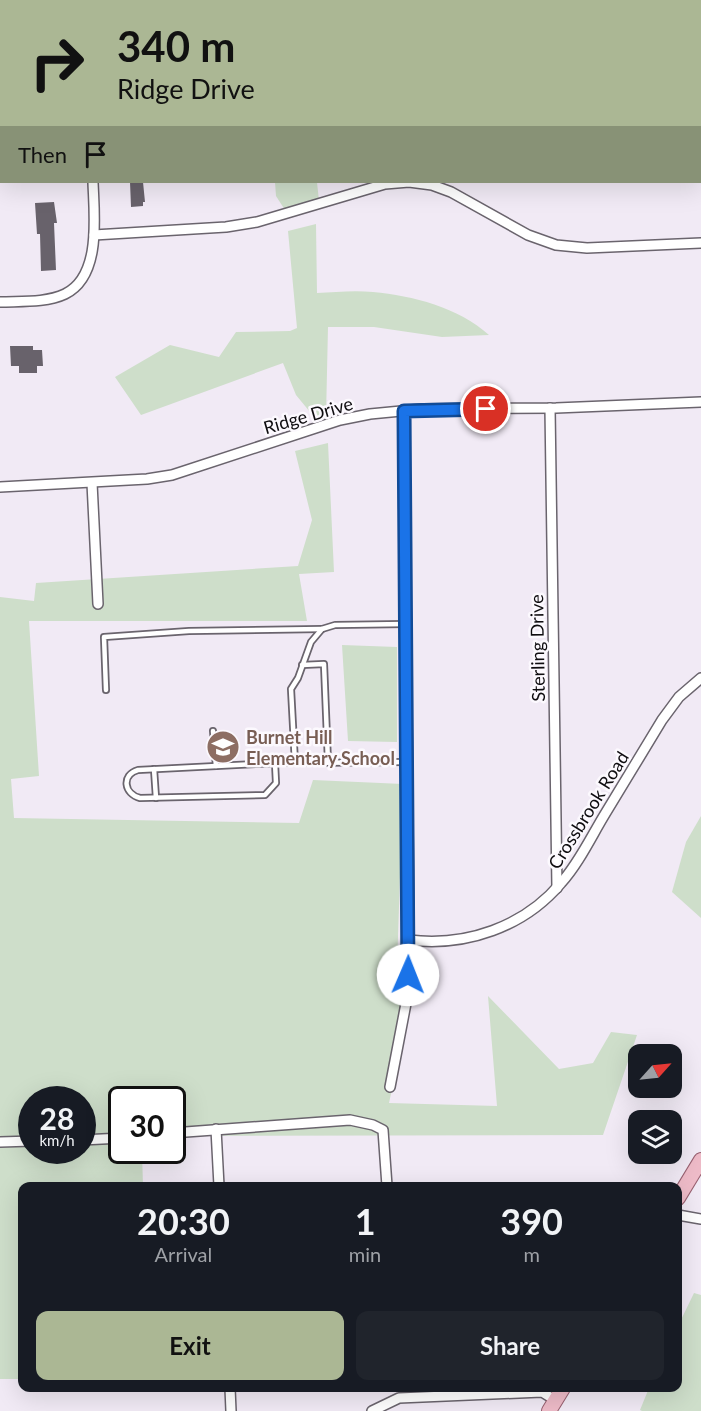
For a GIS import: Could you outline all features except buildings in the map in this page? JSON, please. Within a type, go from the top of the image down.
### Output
[{"type":"main road","points":[[682,1191],[701,1160]]},
{"type":"main road","points":[[552,1406],[561,1392]]},
{"type":"street","points":[[0,302],[39,301],[65,294],[82,281],[91,258],[94,235],[93,183]]},
{"type":"street","points":[[94,235],[256,222],[385,184],[397,183]]},
{"type":"street","points":[[417,183],[432,185],[451,192],[528,235],[556,245],[587,248],[701,243]]},
{"type":"street","name":"Ridge Drive","points":[[0,487],[92,483],[172,475],[340,420],[404,411],[701,402]]},
{"type":"street","name":"Sterling Drive","points":[[550,408],[557,888]]},
{"type":"street","points":[[390,1087],[408,993],[404,411]]},
{"type":"street","points":[[92,483],[98,604]]},
{"type":"street","name":"Crossbrook Road","points":[[409,940],[454,940],[488,932],[520,918],[535,908],[557,888],[572,870],[662,720],[679,697],[701,678]]},
{"type":"street","points":[[186,1132],[350,1120],[373,1125],[383,1130],[387,1182]]},
{"type":"street","points":[[216,1129],[219,1182]]},
{"type":"street","points":[[0,1142],[18,1141]]},
{"type":"street","points":[[682,1216],[701,1219]]},
{"type":"street","points":[[230,1392],[231,1411]]},
{"type":"street","points":[[399,1392],[399,1398]]},
{"type":"street","points":[[372,1411],[399,1398],[542,1392],[552,1406]]},
{"type":"lane","points":[[106,690],[104,637],[189,631],[322,629],[335,625],[406,624]]},
{"type":"lane","points":[[296,763],[291,689],[298,678],[311,642],[322,629]]},
{"type":"lane","points":[[302,665],[324,664],[328,762]]},
{"type":"lane","points":[[213,731],[216,766]]},
{"type":"lane","points":[[275,763],[276,783],[265,795],[135,797],[128,791],[126,782],[134,771],[154,769],[275,763],[407,762]]},
{"type":"lane","points":[[154,769],[156,798]]},
{"type":"green space","points":[[275,183],[317,183],[319,201],[285,210],[276,196]]},
{"type":"green space","points":[[316,224],[317,293],[366,291],[419,300],[463,317],[489,335],[442,337],[374,327],[328,327],[326,417],[319,423],[296,395],[283,363],[141,415],[115,377],[170,345],[219,357],[236,332],[290,331],[297,328],[288,231]]},
{"type":"green space","points":[[328,443],[334,572],[299,574],[307,621],[29,621],[39,776],[11,779],[14,818],[299,823],[313,780],[403,784],[396,998],[412,998],[389,1103],[497,1106],[488,996],[559,1069],[593,1063],[611,1032],[637,1035],[634,1044],[628,1044],[628,1061],[603,1135],[186,1136],[186,1086],[108,1086],[108,1164],[142,1164],[143,1182],[18,1182],[18,1379],[0,1379],[0,597],[34,601],[36,583],[298,566],[312,520],[295,451]]},
{"type":"green space","points":[[342,645],[397,647],[397,742],[348,741]]},
{"type":"green space","points":[[701,816],[701,918],[672,892],[686,842]]},
{"type":"green space","points":[[694,1293],[701,1295],[701,1411],[642,1411],[640,1410],[647,1392],[682,1392],[682,1318]]},
{"type":"place","name":"Burnet Hill Elementary School","points":[[223,747]]},
{"type":"route","points":[[408,975],[404,411],[486,409]]}]
